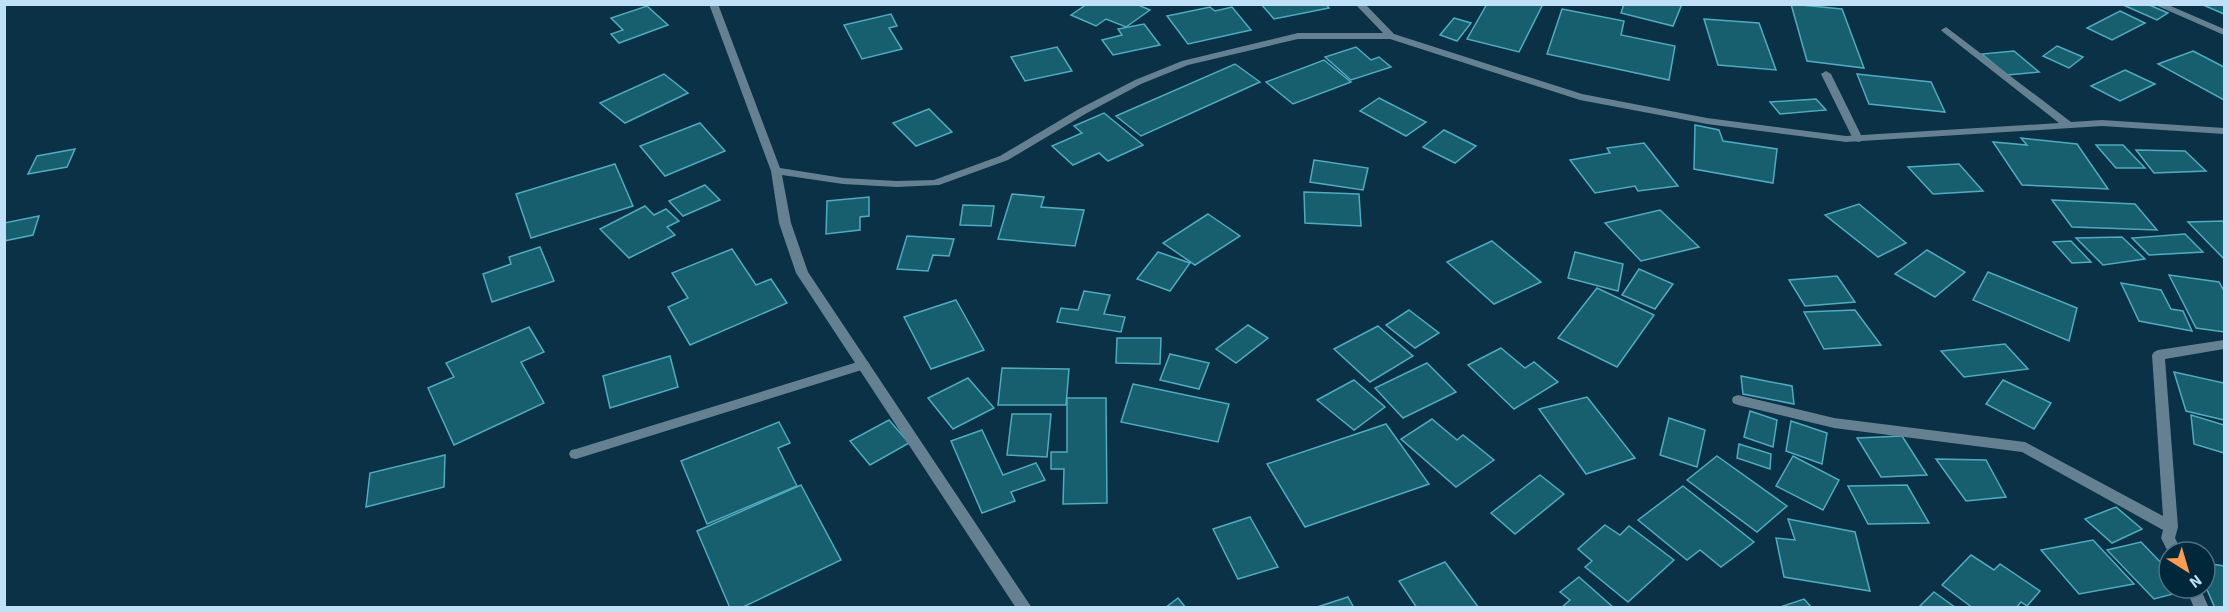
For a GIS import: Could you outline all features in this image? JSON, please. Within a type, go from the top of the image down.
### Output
[{"type":"street","points":[[713,4],[776,171],[785,223],[802,273],[1025,608]]},
{"type":"street","points":[[1359,4],[1391,36]]},
{"type":"street","points":[[2157,4],[2224,32]]},
{"type":"street","points":[[1946,30],[2070,126]]},
{"type":"street","points":[[776,171],[843,181],[897,184],[935,183],[1004,158],[1119,92],[1185,63],[1298,36],[1391,36],[1580,97],[1707,121],[1846,139],[2102,123],[2224,131]]},
{"type":"street","points":[[1826,74],[1858,139]]},
{"type":"street","points":[[2169,540],[2171,527],[2158,355],[2224,345]]},
{"type":"street","points":[[576,454],[864,365]]},
{"type":"street","points":[[1738,400],[1834,423],[2025,447],[2171,527]]},
{"type":"building","points":[[1087,4],[1136,4],[1150,10],[1126,27],[1106,19],[1096,26],[1071,15]]},
{"type":"building","points":[[1261,4],[1326,4],[1329,8],[1274,19]]},
{"type":"building","points":[[1487,4],[1543,4],[1519,52],[1467,39]]},
{"type":"building","points":[[1624,4],[1682,4],[1673,26],[1621,13]]},
{"type":"building","points":[[1791,4],[1842,9],[1864,68],[1807,61]]},
{"type":"building","points":[[2121,4],[2147,4],[2168,13],[2157,20]]},
{"type":"building","points":[[2201,4],[2224,4],[2224,14]]},
{"type":"building","points":[[647,6],[668,25],[619,43],[611,34],[623,30],[611,18]]},
{"type":"building","points":[[1210,7],[1215,11],[1232,7],[1251,30],[1188,44],[1167,16]]},
{"type":"building","points":[[1562,9],[1624,21],[1621,35],[1675,46],[1669,80],[1547,54]]},
{"type":"building","points":[[2120,11],[2145,23],[2112,40],[2087,28]]},
{"type":"building","points":[[891,14],[897,26],[889,28],[902,49],[862,59],[844,25]]},
{"type":"building","points":[[1454,18],[1471,23],[1457,41],[1440,35]]},
{"type":"building","points":[[1704,19],[1759,23],[1776,70],[1718,65]]},
{"type":"building","points":[[1144,24],[1160,45],[1113,55],[1102,40],[1122,35],[1118,29]]},
{"type":"building","points":[[2057,46],[2083,57],[2069,68],[2043,56]]},
{"type":"building","points":[[1057,47],[1072,71],[1025,81],[1011,57]]},
{"type":"building","points":[[1356,47],[1371,60],[1379,57],[1391,67],[1351,80],[1325,57]]},
{"type":"building","points":[[2014,51],[2039,72],[2007,75],[1982,54]]},
{"type":"building","points":[[2193,51],[2224,67],[2224,100],[2158,64]]},
{"type":"building","points":[[1324,60],[1351,82],[1293,104],[1266,82]]},
{"type":"building","points":[[1235,64],[1260,82],[1141,136],[1116,116]]},
{"type":"building","points":[[2125,70],[2155,84],[2120,101],[2091,86]]},
{"type":"building","points":[[664,74],[688,93],[625,123],[600,103]]},
{"type":"building","points":[[1857,74],[1931,82],[1945,112],[1869,104]]},
{"type":"building","points":[[1379,98],[1426,122],[1406,136],[1360,111]]},
{"type":"building","points":[[1816,99],[1826,110],[1780,114],[1770,102]]},
{"type":"building","points":[[929,109],[952,132],[916,146],[893,123]]},
{"type":"building","points":[[1104,113],[1143,145],[1108,161],[1099,153],[1073,165],[1052,146],[1082,133],[1074,126]]},
{"type":"building","points":[[700,123],[725,151],[665,176],[640,146]]},
{"type":"building","points":[[1695,125],[1719,130],[1723,141],[1777,149],[1773,183],[1694,169]]},
{"type":"building","points":[[1444,130],[1476,146],[1455,163],[1423,147]]},
{"type":"building","points":[[2021,138],[2077,144],[2108,189],[2022,185],[1993,142],[2027,145]]},
{"type":"building","points":[[1644,143],[1678,186],[1638,191],[1635,186],[1595,193],[1570,160],[1610,153],[1607,148]]},
{"type":"building","points":[[2096,145],[2123,145],[2145,168],[2116,168]]},
{"type":"building","points":[[75,149],[67,167],[28,174],[37,156]]},
{"type":"building","points":[[2136,150],[2185,151],[2206,171],[2154,173]]},
{"type":"building","points":[[1314,160],[1368,168],[1363,190],[1310,182]]},
{"type":"building","points":[[615,164],[633,206],[531,238],[516,194]]},
{"type":"building","points":[[1959,164],[1983,191],[1933,194],[1908,167]]},
{"type":"building","points":[[705,185],[720,200],[683,216],[669,201]]},
{"type":"building","points":[[1304,192],[1359,194],[1361,226],[1305,223]]},
{"type":"building","points":[[1012,194],[1044,197],[1041,207],[1084,210],[1075,246],[998,239]]},
{"type":"building","points":[[869,197],[869,216],[860,217],[860,230],[826,234],[827,201]]},
{"type":"building","points":[[2052,200],[2135,204],[2157,230],[2072,227]]},
{"type":"building","points":[[1859,204],[1906,243],[1878,257],[1825,215]]},
{"type":"building","points":[[963,205],[994,206],[991,226],[960,225]]},
{"type":"building","points":[[645,206],[654,215],[666,209],[679,221],[667,227],[675,235],[629,258],[600,229]]},
{"type":"building","points":[[1660,210],[1699,247],[1641,261],[1605,223]]},
{"type":"building","points":[[1208,214],[1240,236],[1195,265],[1163,243]]},
{"type":"building","points":[[39,216],[33,235],[4,241],[4,223]]},
{"type":"building","points":[[2224,221],[2224,259],[2188,222]]},
{"type":"building","points":[[2185,234],[2203,252],[2149,255],[2132,238]]},
{"type":"building","points":[[907,236],[954,239],[949,256],[933,255],[928,271],[897,269]]},
{"type":"building","points":[[2122,237],[2145,259],[2103,265],[2076,238]]},
{"type":"building","points":[[1492,241],[1541,282],[1494,304],[1447,262]]},
{"type":"building","points":[[2071,241],[2091,262],[2072,263],[2053,242]]},
{"type":"building","points":[[540,247],[554,281],[492,302],[483,274],[511,264],[509,257]]},
{"type":"building","points":[[732,249],[756,285],[771,279],[787,303],[690,345],[668,307],[688,298],[672,273]]},
{"type":"building","points":[[1927,250],[1965,272],[1935,297],[1895,274]]},
{"type":"building","points":[[1158,252],[1190,263],[1170,291],[1137,279]]},
{"type":"building","points":[[1575,252],[1623,264],[1618,291],[1568,278]]},
{"type":"building","points":[[1639,269],[1673,284],[1655,309],[1622,295]]},
{"type":"building","points":[[1988,272],[2077,308],[2069,341],[1973,300]]},
{"type":"building","points":[[2169,275],[2219,282],[2224,291],[2224,332],[2196,328]]},
{"type":"building","points":[[1837,276],[1855,302],[1805,306],[1789,280]]},
{"type":"building","points":[[2121,283],[2161,290],[2171,309],[2183,311],[2192,331],[2139,321]]},
{"type":"building","points":[[1597,288],[1654,315],[1617,367],[1558,338]]},
{"type":"building","points":[[1084,291],[1110,295],[1104,314],[1125,317],[1121,332],[1057,322],[1061,308],[1078,310]]},
{"type":"building","points":[[956,300],[984,350],[931,369],[904,317]]},
{"type":"building","points":[[1409,310],[1439,333],[1415,348],[1386,325]]},
{"type":"building","points":[[1855,310],[1881,345],[1824,349],[1804,312]]},
{"type":"building","points":[[1248,325],[1268,338],[1236,363],[1216,349]]},
{"type":"building","points":[[1378,326],[1413,356],[1370,382],[1334,349]]},
{"type":"building","points":[[529,327],[544,352],[521,362],[544,403],[454,445],[428,388],[454,377],[446,363]]},
{"type":"building","points":[[1117,338],[1161,338],[1160,364],[1116,363]]},
{"type":"building","points":[[2005,344],[2028,369],[1964,377],[1941,351]]},
{"type":"building","points":[[1501,348],[1525,368],[1534,362],[1558,382],[1514,409],[1468,365]]},
{"type":"building","points":[[1170,354],[1209,363],[1199,389],[1160,380]]},
{"type":"building","points":[[670,356],[678,387],[610,408],[603,376]]},
{"type":"building","points":[[1427,363],[1456,392],[1403,418],[1375,388]]},
{"type":"building","points":[[1002,368],[1069,369],[1066,405],[998,405]]},
{"type":"building","points":[[2174,372],[2224,383],[2224,420],[2186,411]]},
{"type":"building","points":[[1741,376],[1792,386],[1794,404],[1743,394]]},
{"type":"building","points":[[968,378],[994,408],[953,429],[928,398]]},
{"type":"building","points":[[1354,380],[1385,407],[1354,430],[1317,400]]},
{"type":"building","points":[[2003,380],[2051,403],[2034,429],[1986,404]]},
{"type":"building","points":[[1133,384],[1229,404],[1218,442],[1121,422]]},
{"type":"building","points":[[1587,397],[1635,458],[1586,474],[1539,409]]},
{"type":"building","points":[[1067,398],[1106,398],[1107,503],[1063,504],[1064,469],[1051,469],[1051,452],[1067,452]]},
{"type":"building","points":[[1750,411],[1777,420],[1773,447],[1744,437]]},
{"type":"building","points":[[1012,414],[1051,414],[1047,457],[1007,455]]},
{"type":"building","points":[[2191,415],[2224,425],[2224,453],[2194,444]]},
{"type":"building","points":[[1669,418],[1705,430],[1697,467],[1660,455]]},
{"type":"building","points":[[1432,419],[1457,440],[1463,435],[1494,460],[1456,487],[1401,439]]},
{"type":"building","points":[[889,420],[909,443],[870,465],[850,441]]},
{"type":"building","points":[[1791,421],[1827,433],[1822,464],[1786,451]]},
{"type":"building","points":[[779,422],[790,443],[778,448],[797,486],[707,524],[681,461]]},
{"type":"building","points":[[1386,424],[1429,484],[1305,527],[1267,464]]},
{"type":"building","points":[[982,430],[1003,475],[1036,463],[1045,480],[1011,492],[1015,501],[982,513],[951,441]]},
{"type":"building","points":[[1902,436],[1927,475],[1881,477],[1857,438]]},
{"type":"building","points":[[1739,444],[1771,454],[1770,469],[1737,458]]},
{"type":"building","points":[[445,455],[444,487],[366,507],[370,473]]},
{"type":"building","points":[[1717,456],[1787,506],[1757,532],[1687,480]]},
{"type":"building","points":[[1793,456],[1839,480],[1823,510],[1776,486]]},
{"type":"building","points":[[1936,459],[1986,460],[2006,497],[1966,501]]},
{"type":"building","points":[[1540,475],[1564,494],[1515,534],[1491,513]]},
{"type":"building","points":[[801,485],[841,560],[741,608],[730,608],[697,531]]},
{"type":"building","points":[[1907,485],[1929,523],[1868,524],[1848,486]]},
{"type":"building","points":[[1683,486],[1754,542],[1721,567],[1700,550],[1687,560],[1638,520]]},
{"type":"building","points":[[2116,507],[2142,529],[2112,543],[2085,519]]},
{"type":"building","points":[[1250,517],[1278,567],[1238,579],[1213,529]]},
{"type":"building","points":[[1788,519],[1855,532],[1870,591],[1784,577],[1776,538],[1795,540]]},
{"type":"building","points":[[1605,525],[1620,535],[1629,526],[1674,560],[1628,602],[1585,567],[1592,561],[1578,549]]},
{"type":"building","points":[[2093,540],[2134,584],[2079,594],[2041,550]]},
{"type":"building","points":[[2141,542],[2157,559],[2157,598],[2154,599],[2107,550]]},
{"type":"building","points":[[1971,555],[1994,570],[2000,564],[2040,591],[2027,606],[2021,602],[2016,608],[1973,608],[1942,585]]},
{"type":"building","points":[[1445,562],[1479,608],[1417,608],[1399,581]]},
{"type":"building","points":[[2217,565],[2224,566],[2224,608],[2215,608],[2212,600],[2217,600]]},
{"type":"building","points":[[1579,577],[1614,608],[1561,608],[1570,600],[1560,592]]},
{"type":"building","points":[[1934,592],[1956,608],[1918,608]]},
{"type":"building","points":[[1348,597],[1354,608],[1314,608]]},
{"type":"building","points":[[1178,598],[1186,608],[1165,608]]},
{"type":"building","points":[[1804,599],[1812,608],[1777,608]]}]
